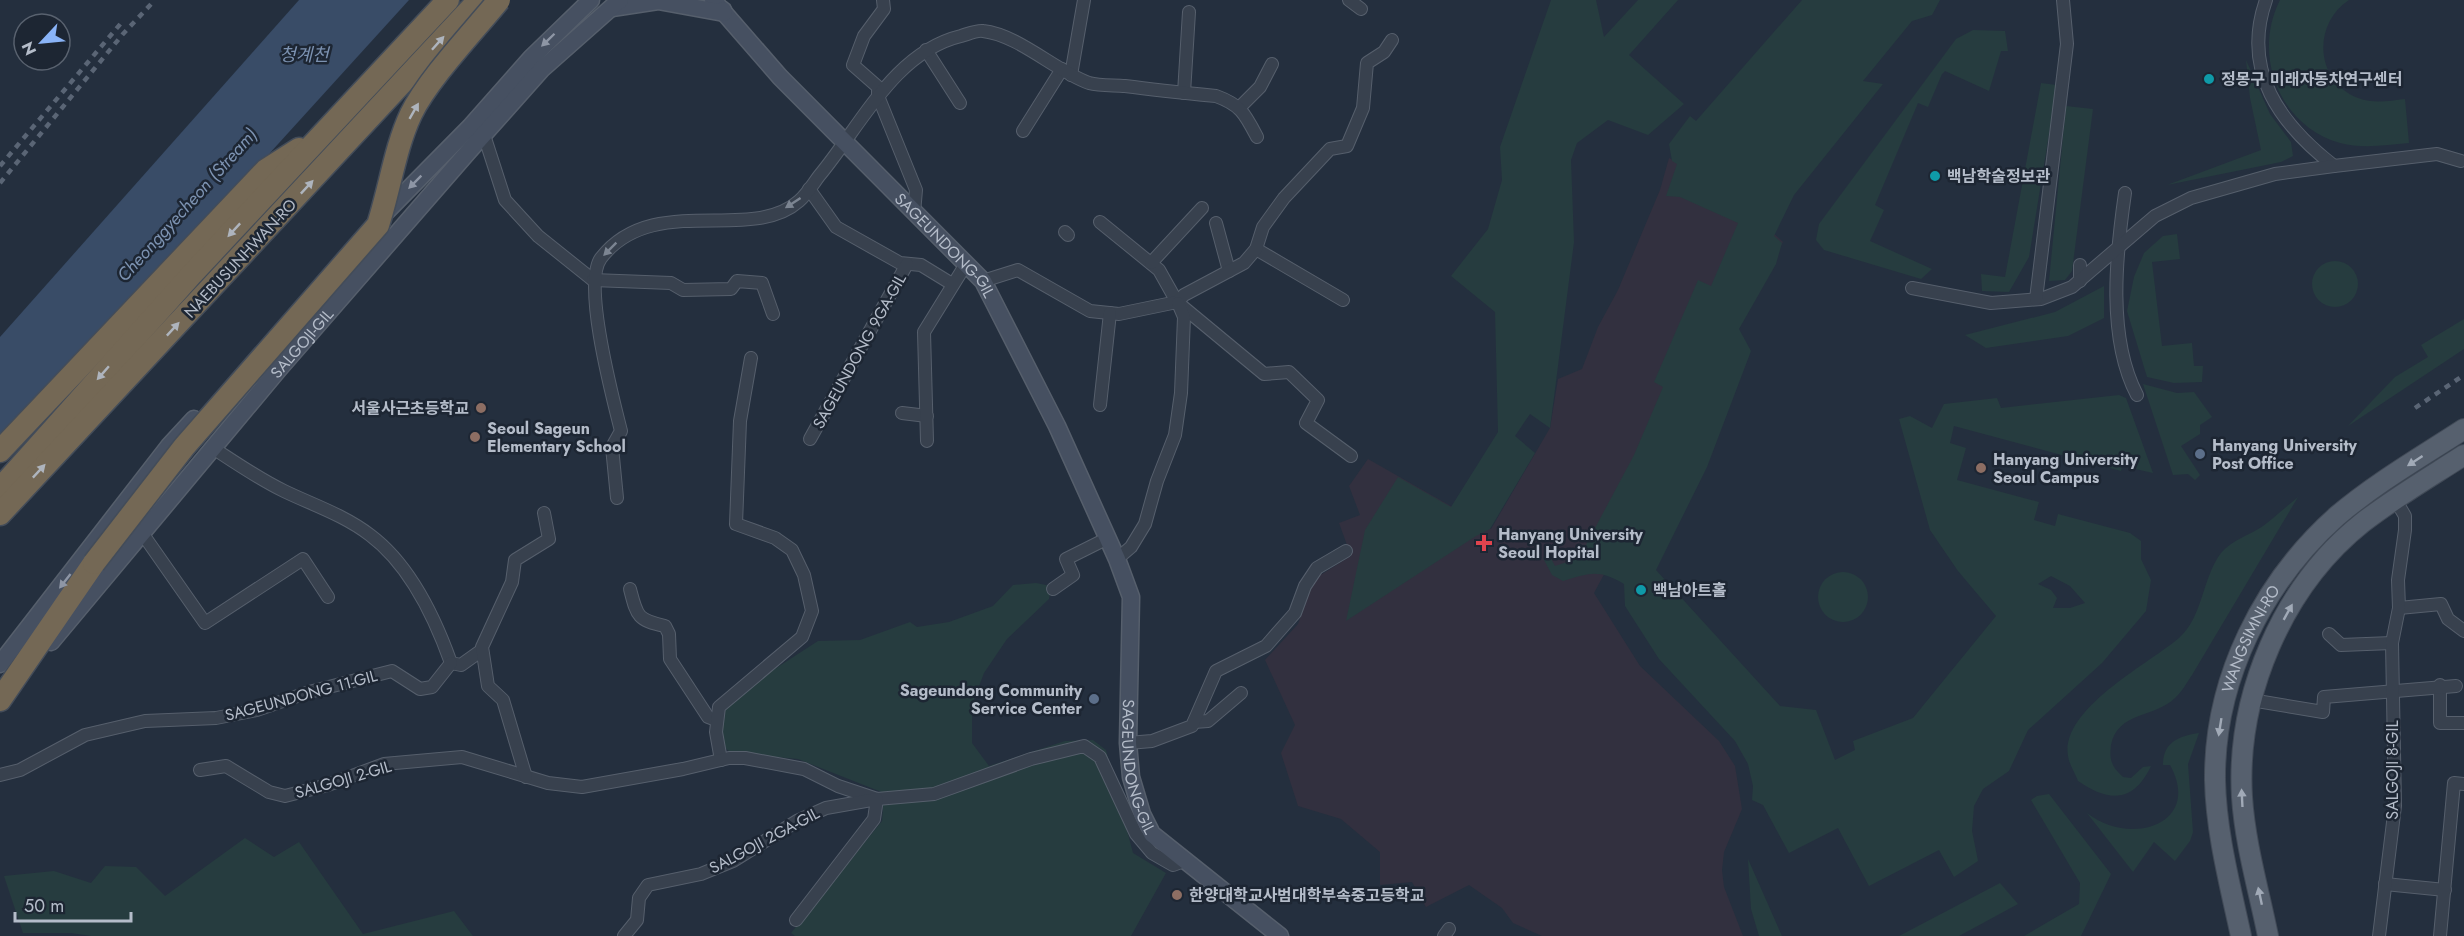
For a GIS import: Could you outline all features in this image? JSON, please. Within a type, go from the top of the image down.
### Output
[{"type":"highway","name":"NAEBUSUNHWAN-RO","points":[[0,489],[192,274],[448,0]]},
{"type":"highway","name":"NAEBUSUNHWAN-RO","points":[[0,514],[479,0]]},
{"type":"highway","points":[[0,702],[94,563],[184,447],[378,225],[390,187],[399,143],[412,112],[499,0]]},
{"type":"highway","points":[[0,452],[266,170],[332,126]]},
{"type":"main road","name":"SALGOJI-GIL","points":[[0,664],[169,446],[400,196],[470,127],[531,58],[591,0]]},
{"type":"main road","name":"SAGEUNDONG-GIL","points":[[713,0],[723,7],[780,77],[983,282],[1057,426],[1118,559],[1131,597],[1128,743],[1131,777],[1142,814],[1152,834],[1280,936]]},
{"type":"main road","points":[[616,4],[658,1],[723,7]]},
{"type":"main road","name":"SALGOJI-GIL","points":[[0,702],[322,320],[542,69],[616,4]]},
{"type":"main road","points":[[302,302],[318,300],[322,306],[322,320]]},
{"type":"main road","points":[[213,448],[206,439],[205,429],[207,417],[217,394]]},
{"type":"main road","name":"WANGSIMNI-RO","points":[[2241,936],[2219,828],[2215,779],[2219,725],[2229,683],[2242,645],[2258,613],[2277,585],[2302,552],[2337,517],[2374,488],[2464,429]]},
{"type":"main road","name":"WANGSIMNI-RO","points":[[2268,936],[2242,797],[2242,752],[2251,700],[2277,631],[2317,568],[2360,524],[2464,455]]},
{"type":"street","points":[[883,0],[884,9],[864,36],[853,65],[878,87],[878,96],[916,190],[914,213]]},
{"type":"street","points":[[1023,131],[1067,72],[1084,0]]},
{"type":"street","points":[[1349,0],[1361,9]]},
{"type":"street","points":[[2036,299],[2067,44],[2063,0]]},
{"type":"street","points":[[2265,0],[2260,16],[2259,46],[2262,73],[2272,99],[2285,121],[2304,143],[2334,166]]},
{"type":"street","points":[[1184,93],[1189,12]]},
{"type":"street","points":[[617,498],[612,447],[621,430],[604,370],[594,280],[599,260],[622,237],[668,221],[742,219],[775,214],[799,202],[845,144],[878,96],[926,50],[951,38],[982,31],[1008,40],[1091,84],[1216,96],[1233,102],[1257,137]]},
{"type":"street","points":[[983,282],[1017,270],[1090,311],[1119,314],[1177,302],[1184,295],[1244,263],[1256,249],[1263,227],[1284,198],[1330,148],[1347,146],[1363,108],[1367,63],[1384,52],[1392,40]]},
{"type":"street","points":[[926,50],[960,103]]},
{"type":"street","points":[[1239,108],[1260,87],[1272,64]]},
{"type":"street","points":[[484,135],[505,200],[537,236],[594,280],[671,283],[683,290],[731,289],[737,281],[762,283],[772,314]]},
{"type":"street","points":[[1912,288],[1991,303],[2036,299],[2072,287],[2155,216],[2191,198],[2276,174],[2334,166],[2437,154],[2460,161]]},
{"type":"street","points":[[809,189],[836,227],[900,263],[921,265],[952,284]]},
{"type":"street","points":[[2125,193],[2116,251],[2116,308],[2129,380],[2137,395]]},
{"type":"street","points":[[1151,263],[1202,208]]},
{"type":"street","points":[[1100,222],[1159,270],[1184,317],[1181,393],[1175,435],[1157,481],[1145,524],[1131,547],[1118,559]]},
{"type":"street","points":[[1216,223],[1229,271]]},
{"type":"street","points":[[1256,249],[1343,300]]},
{"type":"street","name":"SAGEUNDONG 9GA-GIL","points":[[810,439],[908,264]]},
{"type":"street","points":[[927,441],[924,332],[966,264]]},
{"type":"street","points":[[2079,265],[2080,281]]},
{"type":"street","points":[[1177,302],[1264,374],[1289,372],[1318,400],[1306,423],[1351,456]]},
{"type":"street","points":[[1100,405],[1110,313]]},
{"type":"street","points":[[720,760],[716,720],[719,707],[802,637],[812,611],[804,575],[792,550],[775,538],[736,524],[740,421],[751,358]]},
{"type":"street","points":[[902,413],[927,416]]},
{"type":"street","points":[[213,448],[284,491],[334,512],[372,536],[404,571],[439,631],[451,663],[461,665],[482,650],[512,582],[515,561],[549,539],[544,513]]},
{"type":"street","name":"SALGOJI 8-GIL","points":[[2379,936],[2395,806],[2392,643],[2399,608],[2398,580],[2405,523],[2395,499]]},
{"type":"street","points":[[142,533],[205,623],[303,559],[328,597]]},
{"type":"street","points":[[1053,589],[1072,575],[1066,559],[1108,538]]},
{"type":"street","points":[[1128,743],[1152,741],[1192,726],[1216,671],[1266,646],[1295,613],[1305,586],[1317,568],[1346,551]]},
{"type":"street","points":[[630,589],[636,614],[646,622],[665,626],[669,634],[670,659],[708,717],[716,720]]},
{"type":"street","points":[[2399,608],[2441,604],[2448,619],[2464,631]]},
{"type":"street","points":[[2329,634],[2341,645],[2392,643]]},
{"type":"street","points":[[482,650],[488,686],[503,700],[526,777]]},
{"type":"street","name":"SAGEUNDONG 11-GIL","points":[[0,775],[20,770],[85,735],[146,721],[222,717],[257,710],[309,692],[392,671],[420,688],[432,687],[451,663]]},
{"type":"street","points":[[2440,686],[2440,723],[2464,723]]},
{"type":"street","points":[[2392,692],[2456,686]]},
{"type":"street","name":"WANGSIMNI-RO","points":[[2251,700],[2323,712],[2324,697],[2392,692]]},
{"type":"street","points":[[1194,722],[1208,721],[1241,693]]},
{"type":"street","name":"SALGOJI 2GA-GIL","points":[[624,936],[637,920],[639,898],[648,885],[701,874],[733,861],[797,821],[825,808],[877,799],[934,794],[1031,759],[1084,746],[1100,757],[1136,834],[1152,853],[1173,865],[1184,861]]},
{"type":"street","name":"SALGOJI 2-GIL","points":[[200,770],[226,766],[269,792],[285,796],[328,785],[384,764],[462,757],[548,783],[586,786],[720,760],[745,758],[786,763],[838,786],[877,799]]},
{"type":"street","points":[[2440,936],[2454,783],[2464,784]]},
{"type":"street","points":[[796,920],[874,819],[877,799]]},
{"type":"street","points":[[2385,884],[2445,890]]},
{"type":"shaded area","name":"Hanyang University Seoul Hopital","points":[[1669,158],[1708,178],[1739,201],[1783,242],[1594,593],[1640,666],[1719,741],[1735,766],[1742,809],[1724,852],[1722,870],[1724,887],[1743,936],[1542,936],[1513,923],[1502,908],[1469,885],[1426,907],[1412,882],[1380,885],[1380,852],[1341,819],[1298,806],[1281,753],[1295,725],[1265,660],[1298,624],[1314,579],[1351,556],[1339,523],[1360,515],[1349,486],[1368,459],[1491,529],[1550,428],[1558,379],[1582,369],[1598,327],[1618,290],[1660,190]]},
{"type":"green space","points":[[1551,0],[1596,0],[1604,37],[1638,0],[1678,0],[1629,55],[1684,104],[1648,135],[1608,120],[1577,143],[1571,160],[1574,242],[1550,428],[1530,414],[1515,436],[1535,453],[1490,529],[1346,621],[1365,530],[1398,477],[1451,507],[1498,432],[1495,312],[1451,276],[1488,229],[1502,180],[1500,147]]},
{"type":"green space","points":[[1802,0],[1940,0],[1932,15],[1912,21],[1863,81],[1883,84],[1794,195],[1774,236],[1782,243],[1776,264],[1739,329],[1751,351],[1707,467],[1656,570],[1780,706],[1816,710],[1835,760],[1855,750],[1853,741],[1913,718],[1996,616],[1958,571],[1930,530],[1899,419],[1910,416],[1932,428],[1944,404],[1997,398],[2001,408],[2119,395],[2126,398],[2153,473],[2122,466],[2121,471],[1954,426],[1950,443],[1966,448],[1957,480],[2039,502],[2034,520],[2055,526],[2058,514],[2130,533],[2141,541],[2141,559],[2151,580],[2146,611],[2102,663],[2028,730],[2009,771],[1983,789],[1974,806],[1972,831],[1978,861],[1954,877],[1939,850],[1869,886],[1838,828],[1789,853],[1763,805],[1752,800],[1753,786],[1748,764],[1735,741],[1659,659],[1625,606],[1624,584],[1601,574],[1563,581],[1552,575],[1543,558],[1548,553],[1555,566],[1579,558],[1634,455],[1663,387],[1654,382],[1698,280],[1711,286],[1738,223],[1680,197],[1666,196],[1677,164],[1672,161],[1669,144],[1690,116],[1696,121]],"holes":[[[2051,576],[2070,586],[2085,603],[2070,608],[2053,608],[2057,598],[2051,590],[2038,584]]]},
{"type":"green space","points":[[2280,0],[2349,0],[2337,10],[2324,37],[2326,66],[2333,79],[2344,90],[2358,98],[2376,101],[2405,99],[2409,143],[2374,146],[2349,145],[2319,134],[2301,121],[2287,105],[2277,86],[2271,65],[2269,43],[2272,21]]},
{"type":"green space","points":[[1973,30],[2005,31],[2008,51],[2001,51],[1989,91],[1945,71],[1942,74],[1928,107],[1918,103],[1875,205],[1884,210],[1870,241],[1932,269],[1921,279],[1824,250],[1816,240],[1819,224],[1956,39]]},
{"type":"green space","points":[[2246,60],[2270,114],[2291,142],[2293,156],[2281,162],[2167,185],[2261,150],[2250,98]]},
{"type":"green space","points":[[2041,83],[2057,85],[2029,257],[2009,292],[1982,291],[1981,274],[2005,277]]},
{"type":"green space","points":[[2066,106],[2093,109],[2072,271],[2065,280],[2049,281]]},
{"type":"green space","points":[[2177,234],[2180,259],[2152,262],[2162,346],[2192,343],[2194,366],[2203,366],[2202,382],[2174,383],[2147,377],[2127,311],[2134,277],[2144,253],[2163,236]]},
{"type":"green space","points":[[2335,261],[2351,268],[2358,284],[2351,300],[2335,307],[2319,300],[2312,284],[2319,268]]},
{"type":"green space","points":[[2104,286],[2104,318],[2068,336],[1986,348],[1965,335],[2055,312]]},
{"type":"green space","points":[[2464,319],[2464,349],[2348,426],[2395,377],[2428,357],[2421,345]]},
{"type":"green space","points":[[2143,384],[2177,393],[2194,392],[2212,417],[2200,425],[2200,434],[2181,446],[2200,475],[2195,480],[2188,474],[2173,475]]},
{"type":"green space","points":[[2298,497],[2180,693],[2158,709],[2129,720],[2115,734],[2110,751],[2114,767],[2123,777],[2131,778],[2143,767],[2151,766],[2144,778],[2137,787],[2120,795],[2101,793],[2078,781],[2068,756],[2069,738],[2078,721],[2110,689],[2179,638],[2187,629],[2198,608],[2215,563],[2225,548],[2263,526]]},
{"type":"green space","points":[[1838,572],[1848,572],[1861,579],[1868,592],[1868,602],[1861,615],[1848,622],[1838,622],[1829,618],[1822,611],[1818,602],[1818,592],[1822,583],[1829,576]]},
{"type":"green space","points":[[1036,583],[1051,586],[1049,599],[1007,639],[984,673],[972,705],[972,743],[989,766],[1065,741],[1093,740],[1106,750],[1133,853],[1166,873],[1131,936],[795,936],[791,933],[882,821],[884,793],[798,759],[732,753],[725,748],[719,731],[720,716],[747,687],[818,641],[860,640],[910,622],[917,627],[949,622],[993,606],[1013,585]]},
{"type":"green space","points":[[2199,733],[2188,764],[2193,832],[2190,841],[2175,861],[2154,842],[2133,872],[2087,813],[2104,823],[2122,828],[2140,829],[2157,824],[2169,816],[2177,803],[2178,786],[2170,765],[2163,765],[2166,751],[2179,738]]},
{"type":"green space","points":[[2049,794],[2111,874],[2081,936],[2024,936],[2079,904],[2080,883],[2031,800],[2037,796]]},
{"type":"green space","points":[[245,838],[274,857],[299,842],[363,934],[454,911],[473,936],[91,936],[71,933],[23,933],[4,876],[54,871],[91,883],[105,866],[136,867],[165,896]]},
{"type":"green space","points":[[1748,859],[1782,936],[1759,936],[1751,909]]},
{"type":"green space","points":[[2000,883],[2018,904],[1959,936],[1899,936]]},
{"type":"water","name":"청계천","points":[[299,0],[409,0],[0,450],[0,337]]},
{"type":"railway","points":[[0,183],[123,34],[155,0]]},
{"type":"railway","points":[[0,166],[122,22]]},
{"type":"railway","points":[[2415,408],[2464,375]]},
{"type":"place","name":"정몽구 미래자동차연구센터","points":[[2209,79]]},
{"type":"place","name":"백남학술정보관","points":[[1935,176]]},
{"type":"place","name":"서울사근초등학교","points":[[481,408]]},
{"type":"place","name":"Seoul Sageun Elementary School","points":[[475,437]]},
{"type":"place","name":"Hanyang University Post Office","points":[[2200,454]]},
{"type":"place","name":"Hanyang University Seoul Campus","points":[[1981,468]]},
{"type":"place","name":"Hanyang University Seoul Hopital","points":[[1484,543]]},
{"type":"place","name":"백남아트홀","points":[[1641,590]]},
{"type":"place","name":"Sageundong Community Service Center","points":[[1094,699]]},
{"type":"place","name":"한양대학교사범대학부속중고등학교","points":[[1177,895]]},
{"type":"water label","name":"Cheonggyecheon (Stream)","points":[[187,205]]}]
